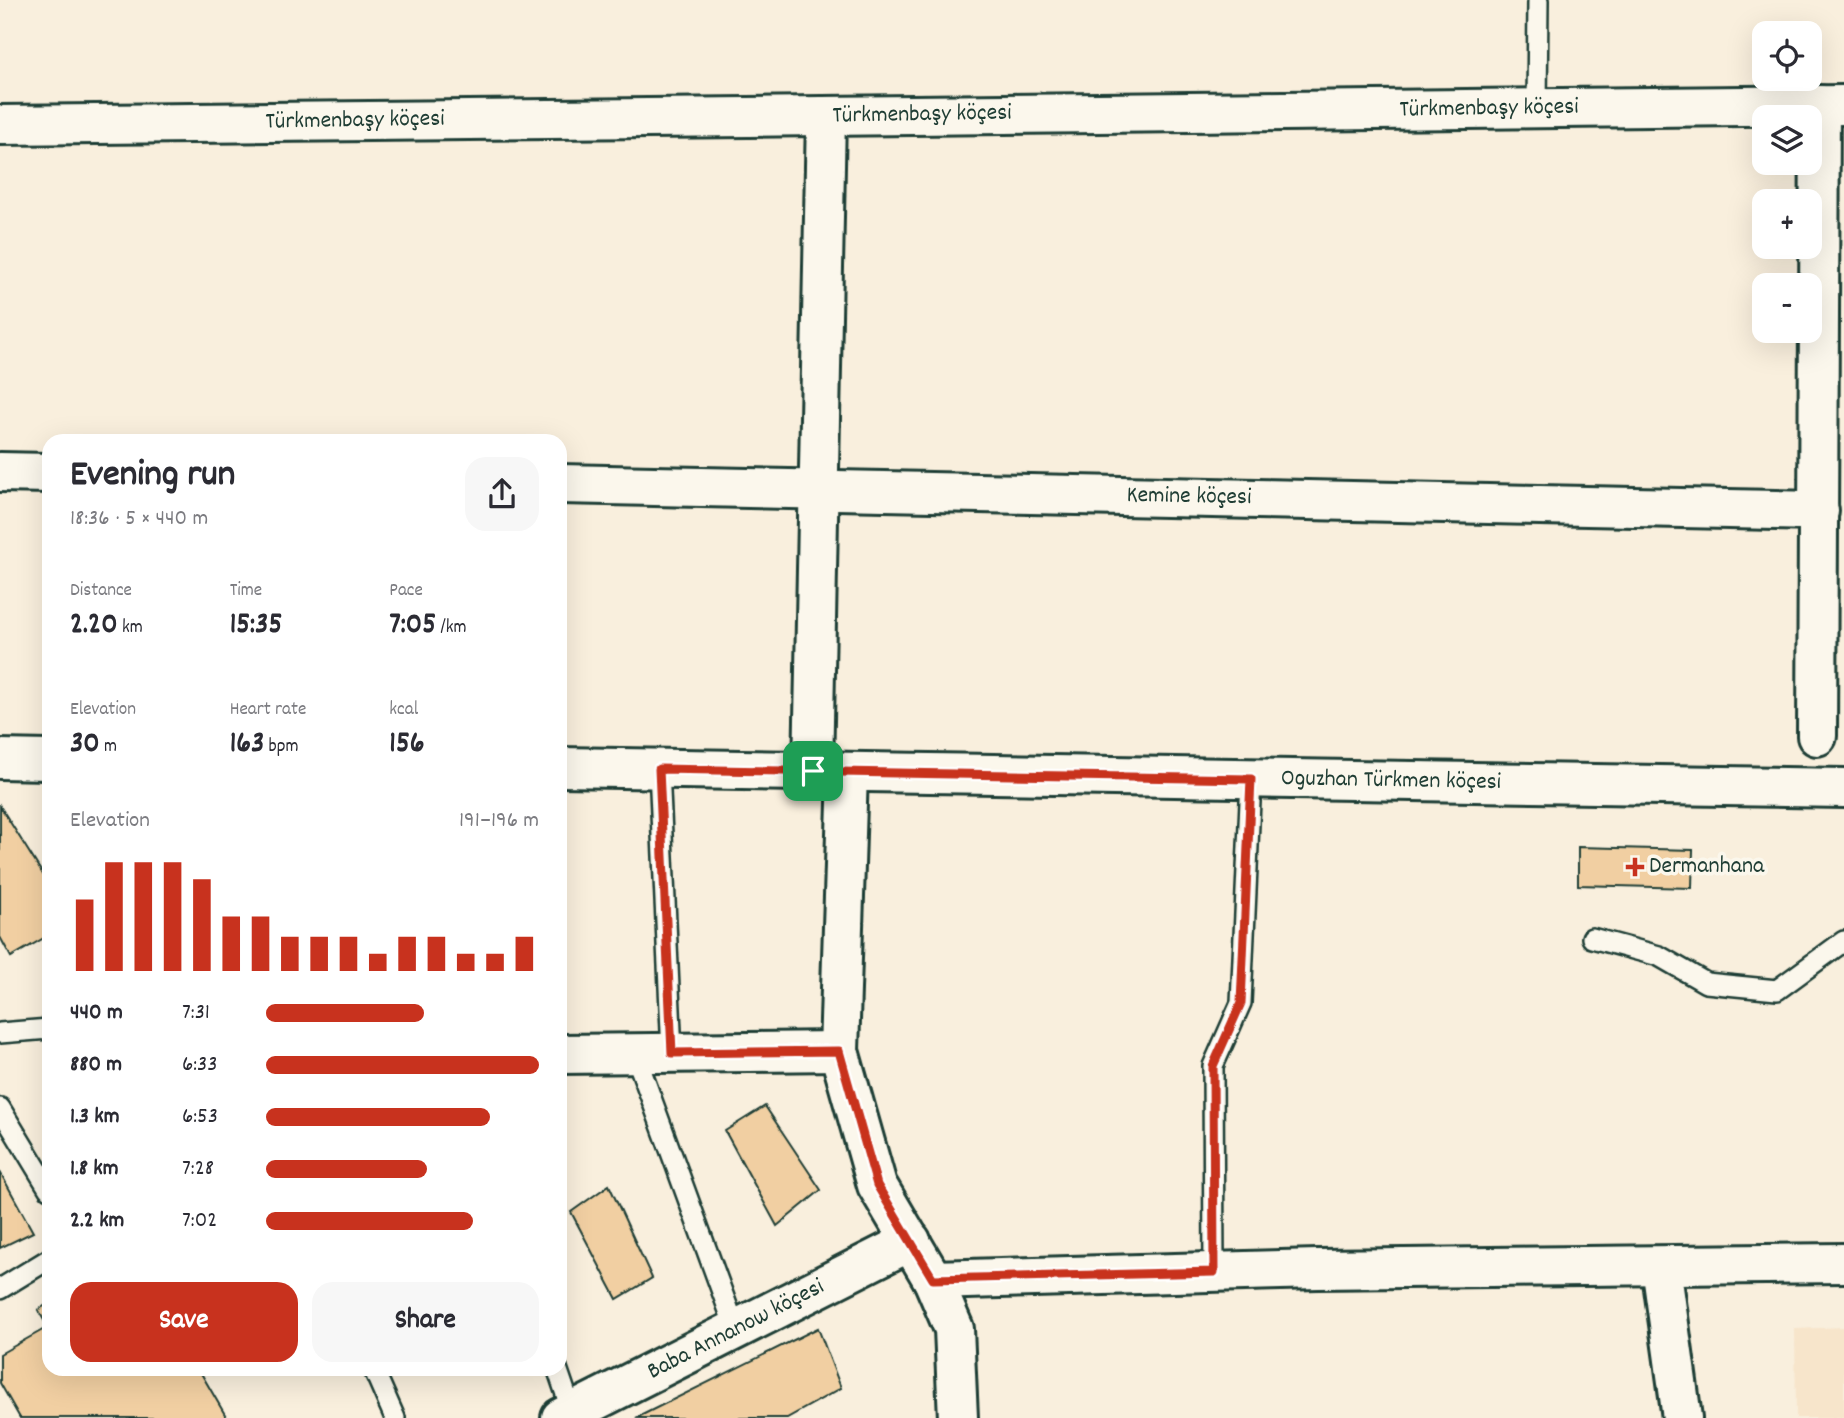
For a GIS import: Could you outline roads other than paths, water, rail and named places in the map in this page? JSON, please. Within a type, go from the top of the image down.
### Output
[{"type":"street","name":"Türkmenbaşy köçesi","points":[[0,125],[1832,105]]},
{"type":"street","points":[[1817,736],[1819,511],[1832,105]]},
{"type":"street","points":[[826,116],[818,490],[839,1051],[877,1185],[933,1279],[954,1329],[958,1418]]},
{"type":"street","points":[[0,472],[42,473]]},
{"type":"street","name":"Kemine köçesi","points":[[567,484],[1819,511]]},
{"type":"street","points":[[0,759],[42,760]]},
{"type":"street","name":"Oguzhan Türkmen köçesi","points":[[567,767],[1844,788]]},
{"type":"street","points":[[571,1058],[654,1053],[839,1051]]},
{"type":"street","name":"Baba Annanow köçesi","points":[[567,1415],[911,1241]]},
{"type":"street","points":[[933,1279],[1844,1263]]},
{"type":"street","points":[[1661,1266],[1682,1418]]},
{"type":"lane","points":[[1537,108],[1538,0]]},
{"type":"lane","points":[[659,769],[654,1053],[736,1330]]},
{"type":"lane","points":[[1214,1272],[1213,1066],[1241,1003],[1251,779]]},
{"type":"lane","points":[[1592,938],[1659,956],[1706,983],[1777,990],[1844,941]]},
{"type":"lane","points":[[0,1033],[42,1030]]},
{"type":"lane","points":[[0,1108],[42,1177]]},
{"type":"lane","points":[[0,1289],[42,1263]]},
{"type":"lane","points":[[377,1376],[395,1418]]},
{"type":"lane","points":[[560,1376],[567,1415]]},
{"type":"place","name":"Dermanhana","points":[[1635,867]]}]
